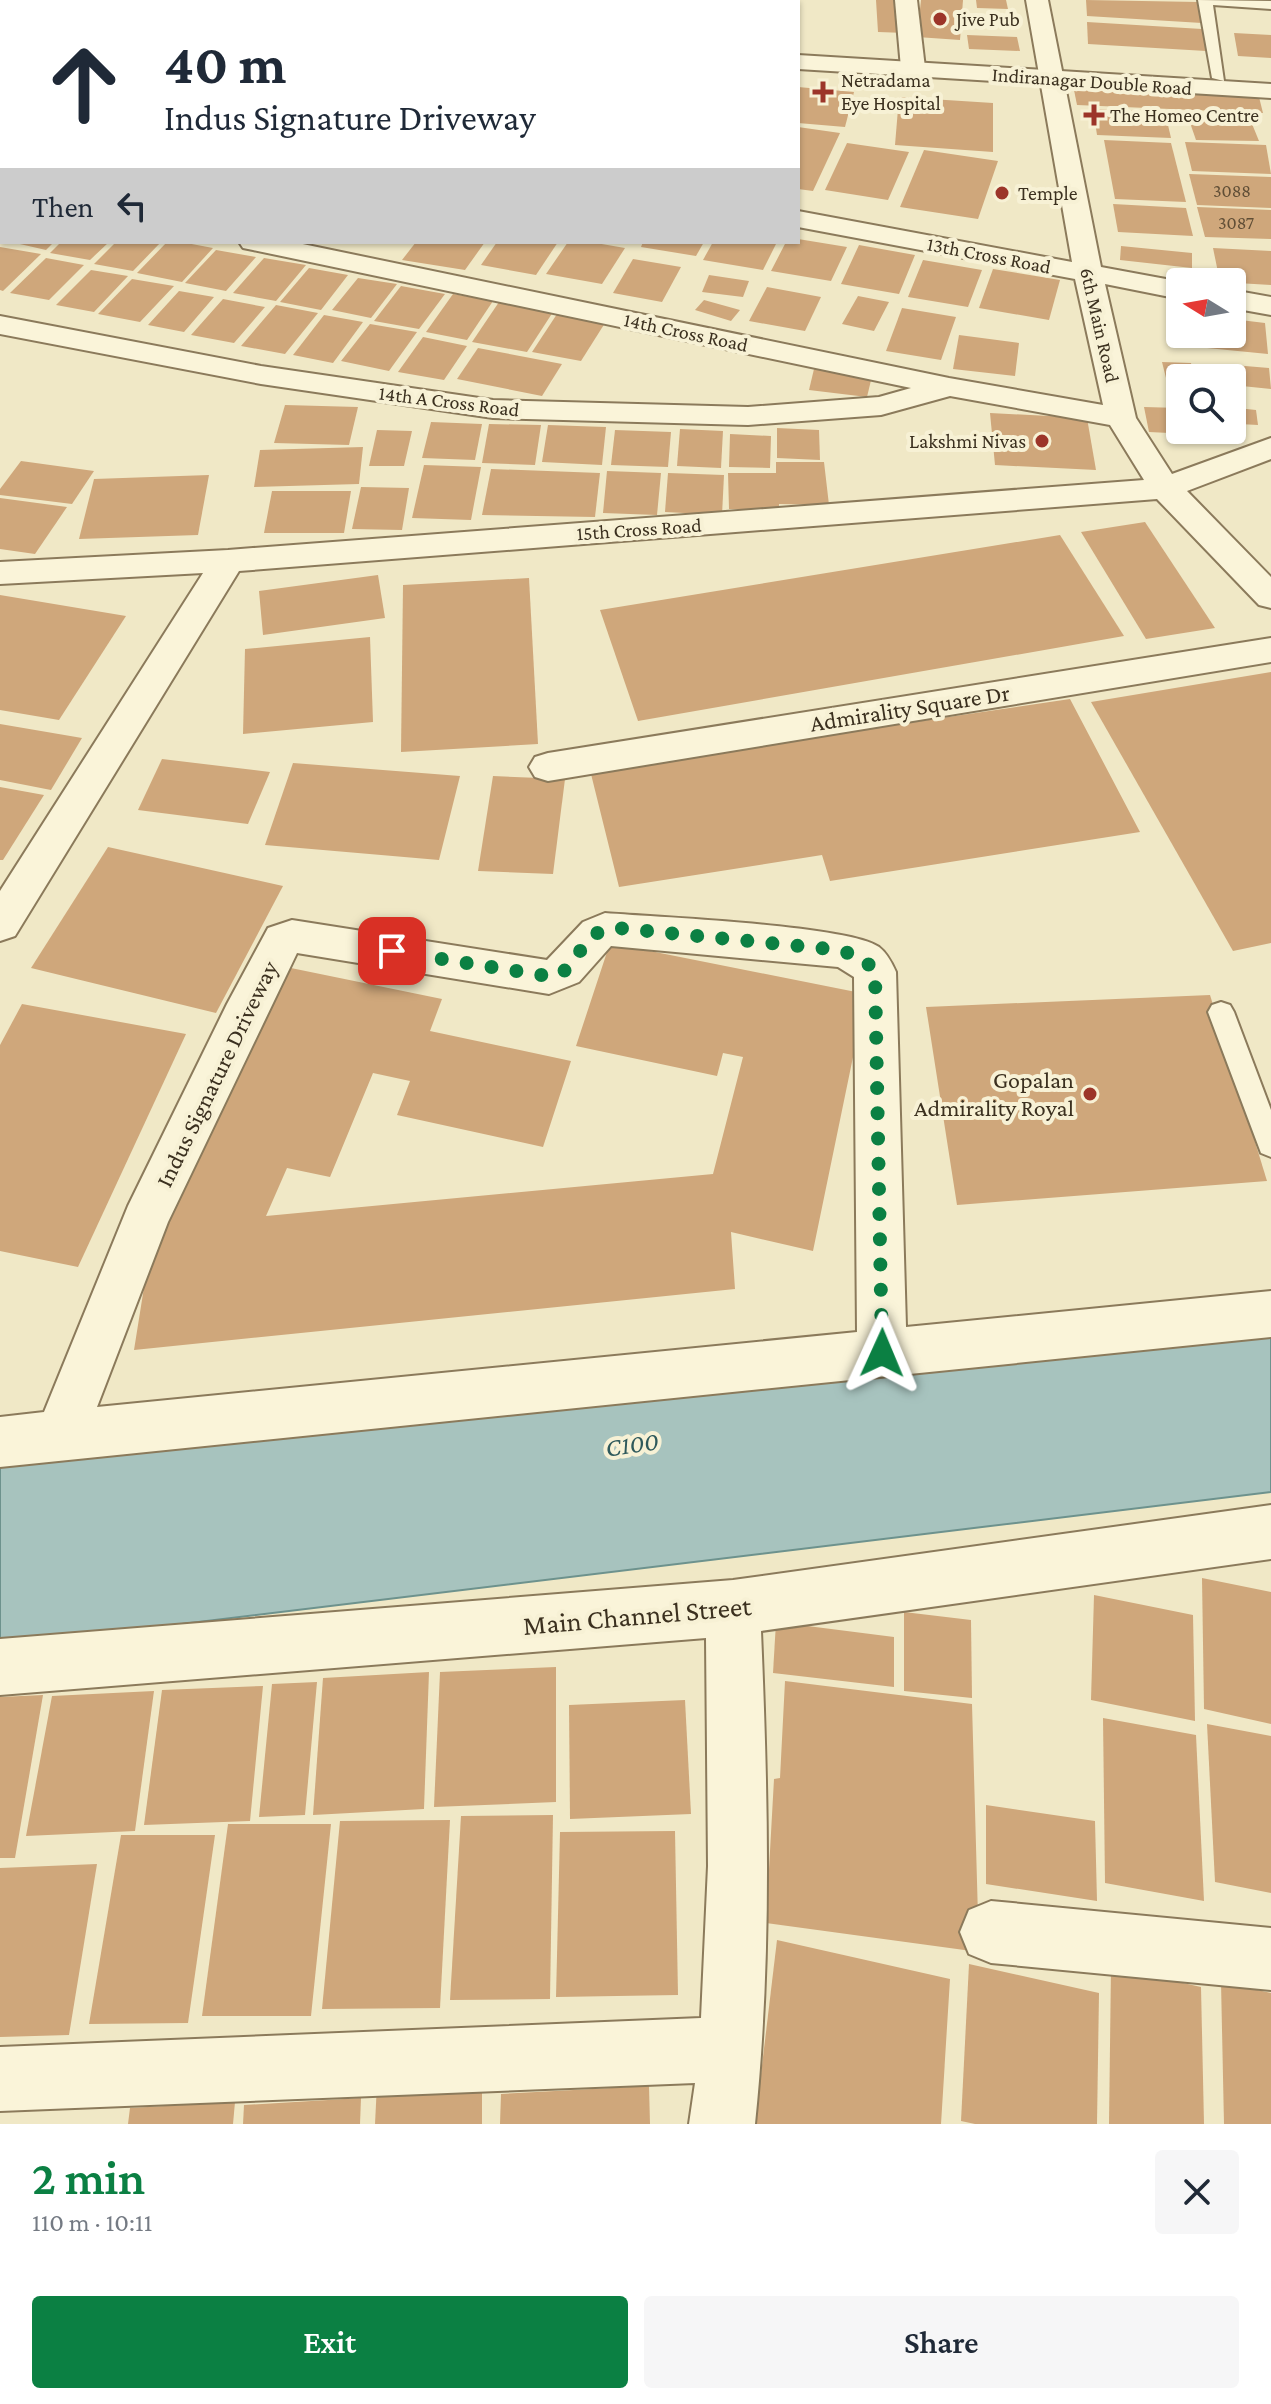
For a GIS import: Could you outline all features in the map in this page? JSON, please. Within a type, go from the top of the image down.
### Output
[{"type":"street","points":[[906,0],[913,68]]},
{"type":"street","name":"6th Main Road","points":[[1037,0],[1088,273],[1121,418],[1165,488],[1271,597]]},
{"type":"street","name":"Indiranagar Double Road","points":[[800,62],[1271,81]]},
{"type":"street","name":"Indiranagar Double Road","points":[[1050,74],[1271,91]]},
{"type":"street","name":"13th Cross Road","points":[[800,219],[1166,287]]},
{"type":"street","name":"14th Cross Road","points":[[263,244],[949,387],[1121,418]]},
{"type":"street","points":[[1246,302],[1271,306]]},
{"type":"street","name":"14th A Cross Road","points":[[0,325],[261,375],[493,409],[748,416],[881,406],[949,387]]},
{"type":"street","name":"15th Cross Road","points":[[0,573],[228,561],[1165,488],[1271,448]]},
{"type":"street","points":[[0,925],[228,561]]},
{"type":"street","name":"Admirality Square Dr","points":[[548,767],[1271,650]]},
{"type":"street","name":"Indus Signature Driveway","points":[[60,1436],[145,1221],[248,1004],[273,956],[288,937],[549,977],[562,973],[594,934],[605,929],[839,950],[863,958],[875,972],[878,1023],[882,1353]]},
{"type":"street","points":[[0,1442],[1271,1314]]},
{"type":"street","name":"Main Channel Street","points":[[0,1667],[733,1608],[1271,1532]]},
{"type":"street","points":[[722,2124],[733,2049],[741,1866],[733,1608]]},
{"type":"street","points":[[991,1932],[1271,1959]]},
{"type":"street","points":[[0,2079],[733,2049]]},
{"type":"lane","points":[[1219,78],[1206,0],[1271,5]]},
{"type":"lane","points":[[1221,1012],[1271,1145]]},
{"type":"water","name":"C100","points":[[1271,1324],[1271,1492],[0,1646],[0,1458]]},
{"type":"building","points":[[876,0],[904,0],[906,33],[878,32]]},
{"type":"building","name":"Jive Pub","points":[[921,0],[963,0],[960,40],[917,37]]},
{"type":"building","points":[[976,0],[1006,0],[1008,9],[977,8]]},
{"type":"building","points":[[1086,0],[1198,2],[1202,23],[1087,16]]},
{"type":"building","points":[[1087,22],[1202,29],[1206,51],[1088,44]]},
{"type":"building","points":[[1234,33],[1271,35],[1271,58],[1238,56]]},
{"type":"building","points":[[967,35],[1017,37],[1020,51],[969,49]]},
{"type":"building","points":[[800,87],[854,92],[845,127],[800,123]]},
{"type":"building","points":[[1074,90],[1259,97],[1263,113],[1077,105]]},
{"type":"building","points":[[899,97],[993,103],[993,152],[895,145]]},
{"type":"building","points":[[1093,109],[1165,112],[1171,138],[1097,135]]},
{"type":"building","points":[[1188,117],[1250,119],[1259,141],[1196,140]]},
{"type":"building","points":[[800,127],[840,133],[813,191],[800,189]]},
{"type":"building","points":[[1104,140],[1171,143],[1186,202],[1115,199]]},
{"type":"building","points":[[1185,142],[1266,145],[1271,174],[1192,171]]},
{"type":"building","points":[[847,143],[909,152],[888,200],[825,190]]},
{"type":"building","points":[[924,150],[998,161],[978,219],[900,207]]},
{"type":"building","points":[[1189,174],[1271,177],[1271,208],[1197,205]]},
{"type":"building","points":[[1113,204],[1186,208],[1193,236],[1118,232]]},
{"type":"building","points":[[1197,207],[1271,210],[1271,239],[1205,237]]},
{"type":"building","points":[[800,239],[847,247],[831,281],[771,271],[785,244],[800,244]]},
{"type":"building","points":[[20,244],[52,244],[46,250]]},
{"type":"building","points":[[59,244],[107,244],[90,260],[50,253]]},
{"type":"building","points":[[114,244],[159,244],[133,271],[94,264]]},
{"type":"building","points":[[165,244],[213,248],[182,282],[137,273]]},
{"type":"building","points":[[414,244],[484,244],[465,270],[402,260]]},
{"type":"building","points":[[496,244],[557,244],[536,275],[481,265]]},
{"type":"building","points":[[567,244],[625,248],[602,284],[546,274]]},
{"type":"building","points":[[642,244],[703,244],[696,256],[641,247]]},
{"type":"building","points":[[712,244],[776,244],[763,270],[703,260]]},
{"type":"building","points":[[859,245],[915,255],[899,294],[841,284]]},
{"type":"building","points":[[1121,246],[1192,253],[1192,268],[1120,260]]},
{"type":"building","points":[[0,247],[41,254],[3,291],[0,290]]},
{"type":"building","points":[[1213,248],[1271,251],[1271,285],[1246,284],[1246,268],[1217,268]]},
{"type":"building","points":[[216,250],[256,257],[226,291],[185,283]]},
{"type":"building","points":[[46,258],[84,265],[49,300],[10,293]]},
{"type":"building","points":[[264,258],[306,265],[276,301],[233,293]]},
{"type":"building","points":[[633,259],[681,267],[662,302],[613,293]]},
{"type":"building","points":[[923,260],[982,270],[968,307],[908,297]]},
{"type":"building","points":[[309,268],[348,275],[321,310],[280,302]]},
{"type":"building","points":[[993,269],[1060,280],[1049,320],[979,308]]},
{"type":"building","points":[[91,270],[128,276],[94,312],[56,305]]},
{"type":"building","points":[[709,275],[749,281],[743,297],[702,292]]},
{"type":"building","points":[[358,278],[397,284],[371,318],[332,310]]},
{"type":"building","points":[[132,279],[174,286],[140,322],[98,314]]},
{"type":"building","points":[[401,286],[445,294],[419,329],[374,321]]},
{"type":"building","points":[[767,287],[821,297],[805,331],[749,321]]},
{"type":"building","points":[[179,291],[214,297],[184,332],[148,325]]},
{"type":"building","points":[[453,294],[493,301],[467,340],[426,332]]},
{"type":"building","points":[[858,296],[889,302],[874,331],[842,324]]},
{"type":"building","points":[[223,299],[265,307],[234,343],[191,335]]},
{"type":"building","points":[[704,300],[740,310],[731,321],[695,310]]},
{"type":"building","points":[[499,302],[553,312],[527,352],[472,342]]},
{"type":"building","points":[[276,305],[318,313],[285,354],[241,346]]},
{"type":"building","points":[[902,308],[956,317],[941,360],[886,351]]},
{"type":"building","points":[[557,314],[605,323],[581,361],[532,352]]},
{"type":"building","points":[[324,315],[363,322],[333,363],[293,355]]},
{"type":"building","points":[[1246,321],[1265,323],[1268,354],[1207,348],[1246,348]]},
{"type":"building","points":[[370,324],[417,332],[389,371],[341,361]]},
{"type":"building","points":[[959,335],[1019,343],[1015,376],[953,369]]},
{"type":"building","points":[[423,337],[467,346],[444,380],[398,372]]},
{"type":"building","points":[[478,348],[562,364],[542,396],[457,379]]},
{"type":"building","points":[[1162,362],[1191,363],[1166,364],[1166,378]]},
{"type":"building","points":[[1246,366],[1269,368],[1271,389],[1246,386]]},
{"type":"building","points":[[814,369],[872,376],[867,397],[809,390]]},
{"type":"building","points":[[285,405],[358,407],[349,445],[274,443]]},
{"type":"building","points":[[1144,407],[1166,408],[1166,433],[1149,432]]},
{"type":"building","points":[[1246,409],[1256,410],[1258,425],[1246,424]]},
{"type":"building","name":"Lakshmi Nivas","points":[[990,413],[1087,418],[1096,470],[995,465]]},
{"type":"building","points":[[431,422],[482,424],[475,460],[422,458]]},
{"type":"building","points":[[489,424],[541,425],[535,465],[482,463]]},
{"type":"building","points":[[548,425],[606,427],[602,465],[542,462]]},
{"type":"building","points":[[777,428],[819,430],[820,460],[777,458]]},
{"type":"building","points":[[680,429],[723,431],[721,468],[677,466]]},
{"type":"building","points":[[377,430],[412,431],[404,466],[369,466]]},
{"type":"building","points":[[615,430],[671,432],[668,467],[611,465]]},
{"type":"building","points":[[730,434],[771,436],[770,468],[729,467]]},
{"type":"building","points":[[363,447],[359,484],[254,487],[260,450]]},
{"type":"building","points":[[21,461],[94,471],[72,504],[0,495],[0,489]]},
{"type":"building","points":[[776,462],[824,462],[829,505],[779,504],[779,510],[729,509],[728,473],[776,473]]},
{"type":"building","points":[[424,465],[481,467],[471,520],[412,518]]},
{"type":"building","points":[[491,469],[600,473],[595,517],[482,515]]},
{"type":"building","points":[[607,471],[661,473],[657,515],[603,513]]},
{"type":"building","points":[[668,473],[724,475],[722,515],[665,512]]},
{"type":"building","points":[[209,475],[198,535],[79,539],[94,479]]},
{"type":"building","points":[[361,487],[409,488],[402,530],[352,529]]},
{"type":"building","points":[[272,491],[351,491],[344,533],[264,533]]},
{"type":"building","points":[[0,498],[67,507],[35,554],[0,549]]},
{"type":"building","points":[[1145,522],[1215,628],[1146,639],[1081,532]]},
{"type":"building","points":[[1060,535],[1124,636],[638,721],[600,610]]},
{"type":"building","points":[[378,575],[385,618],[263,635],[259,591]]},
{"type":"building","points":[[529,578],[538,744],[401,752],[403,585]]},
{"type":"building","points":[[0,595],[126,616],[59,720],[0,710]]},
{"type":"building","points":[[370,637],[373,722],[243,734],[245,649]]},
{"type":"building","points":[[1271,672],[1271,943],[1233,951],[1091,702]]},
{"type":"building","points":[[1070,699],[1140,832],[830,881],[822,855],[619,887],[590,770]]},
{"type":"building","points":[[0,724],[82,738],[51,790],[0,780]]},
{"type":"building","points":[[162,759],[270,772],[248,824],[138,810]]},
{"type":"building","points":[[293,763],[460,776],[439,860],[265,845]]},
{"type":"building","points":[[493,776],[565,779],[553,874],[478,871]]},
{"type":"building","points":[[0,787],[44,795],[3,860],[0,860]]},
{"type":"building","points":[[108,847],[283,886],[216,1013],[31,968]]},
{"type":"building","points":[[610,943],[866,994],[813,1251],[731,1232],[735,1289],[134,1350],[149,1256],[286,967],[442,999],[430,1031],[571,1061],[543,1147],[397,1115],[410,1081],[373,1073],[330,1177],[287,1168],[266,1216],[713,1174],[743,1057],[723,1053],[717,1076],[576,1046]]},
{"type":"building","name":"Gopalan Admirality Royal","points":[[1210,995],[1267,1181],[957,1205],[926,1007]]},
{"type":"building","points":[[22,1004],[186,1034],[78,1267],[0,1251],[0,1045]]},
{"type":"building","points":[[1202,1578],[1271,1592],[1271,1724],[1204,1709]]},
{"type":"building","points":[[1094,1595],[1193,1615],[1195,1721],[1091,1700]]},
{"type":"building","points":[[904,1612],[971,1620],[972,1698],[904,1691]]},
{"type":"building","points":[[776,1622],[894,1637],[894,1687],[773,1673]]},
{"type":"building","points":[[556,1667],[556,1802],[434,1807],[440,1672]]},
{"type":"building","points":[[429,1672],[424,1809],[313,1815],[323,1678]]},
{"type":"building","points":[[785,1681],[972,1704],[979,1952],[766,1923],[774,1779],[780,1778]]},
{"type":"building","points":[[317,1682],[305,1815],[259,1817],[272,1684]]},
{"type":"building","points":[[263,1686],[250,1821],[144,1825],[162,1690]]},
{"type":"building","points":[[154,1691],[135,1831],[26,1836],[52,1696]]},
{"type":"building","points":[[43,1695],[15,1858],[0,1858],[0,1697]]},
{"type":"building","points":[[685,1700],[691,1814],[570,1819],[569,1705]]},
{"type":"building","points":[[1103,1718],[1196,1735],[1204,1901],[1105,1883]]},
{"type":"building","points":[[1207,1724],[1271,1736],[1271,1893],[1215,1882]]},
{"type":"building","points":[[986,1805],[1095,1821],[1097,1901],[986,1884]]},
{"type":"building","points":[[553,1815],[550,1999],[450,2000],[461,1816]]},
{"type":"building","points":[[450,1820],[440,2008],[322,2009],[340,1821]]},
{"type":"building","points":[[228,1824],[331,1824],[311,2016],[202,2016]]},
{"type":"building","points":[[675,1831],[678,1995],[556,1997],[560,1832]]},
{"type":"building","points":[[121,1835],[215,1835],[188,2023],[89,2024]]},
{"type":"building","points":[[97,1864],[69,2035],[0,2037],[0,1868]]},
{"type":"building","points":[[777,1940],[950,1979],[941,2124],[755,2124]]},
{"type":"building","points":[[969,1964],[1099,1993],[1097,2124],[975,2124],[961,2121]]},
{"type":"building","points":[[1111,1967],[1201,1987],[1204,2124],[1109,2124]]},
{"type":"building","points":[[1221,1982],[1271,1993],[1271,2124],[1224,2124]]},
{"type":"building","points":[[482,2078],[482,2124],[375,2124],[377,2084]]},
{"type":"building","points":[[649,2086],[650,2124],[500,2124],[501,2094]]},
{"type":"building","points":[[361,2098],[360,2124],[243,2124],[244,2105]]},
{"type":"building","points":[[235,2102],[233,2124],[128,2124],[130,2108]]},
{"type":"place","name":"Jive Pub","points":[[940,19]]},
{"type":"place","name":"Netradama Eye Hospital","points":[[823,92]]},
{"type":"place","name":"The Homeo Centre","points":[[1094,115]]},
{"type":"place","name":"Temple","points":[[1002,193]]},
{"type":"place","name":"Lakshmi Nivas","points":[[1042,441]]},
{"type":"place","name":"Gopalan Admirality Royal","points":[[1090,1094]]},
{"type":"route","points":[[392,951],[554,977],[562,973],[594,934],[618,928],[839,950],[863,958],[875,972],[882,1353]]}]
